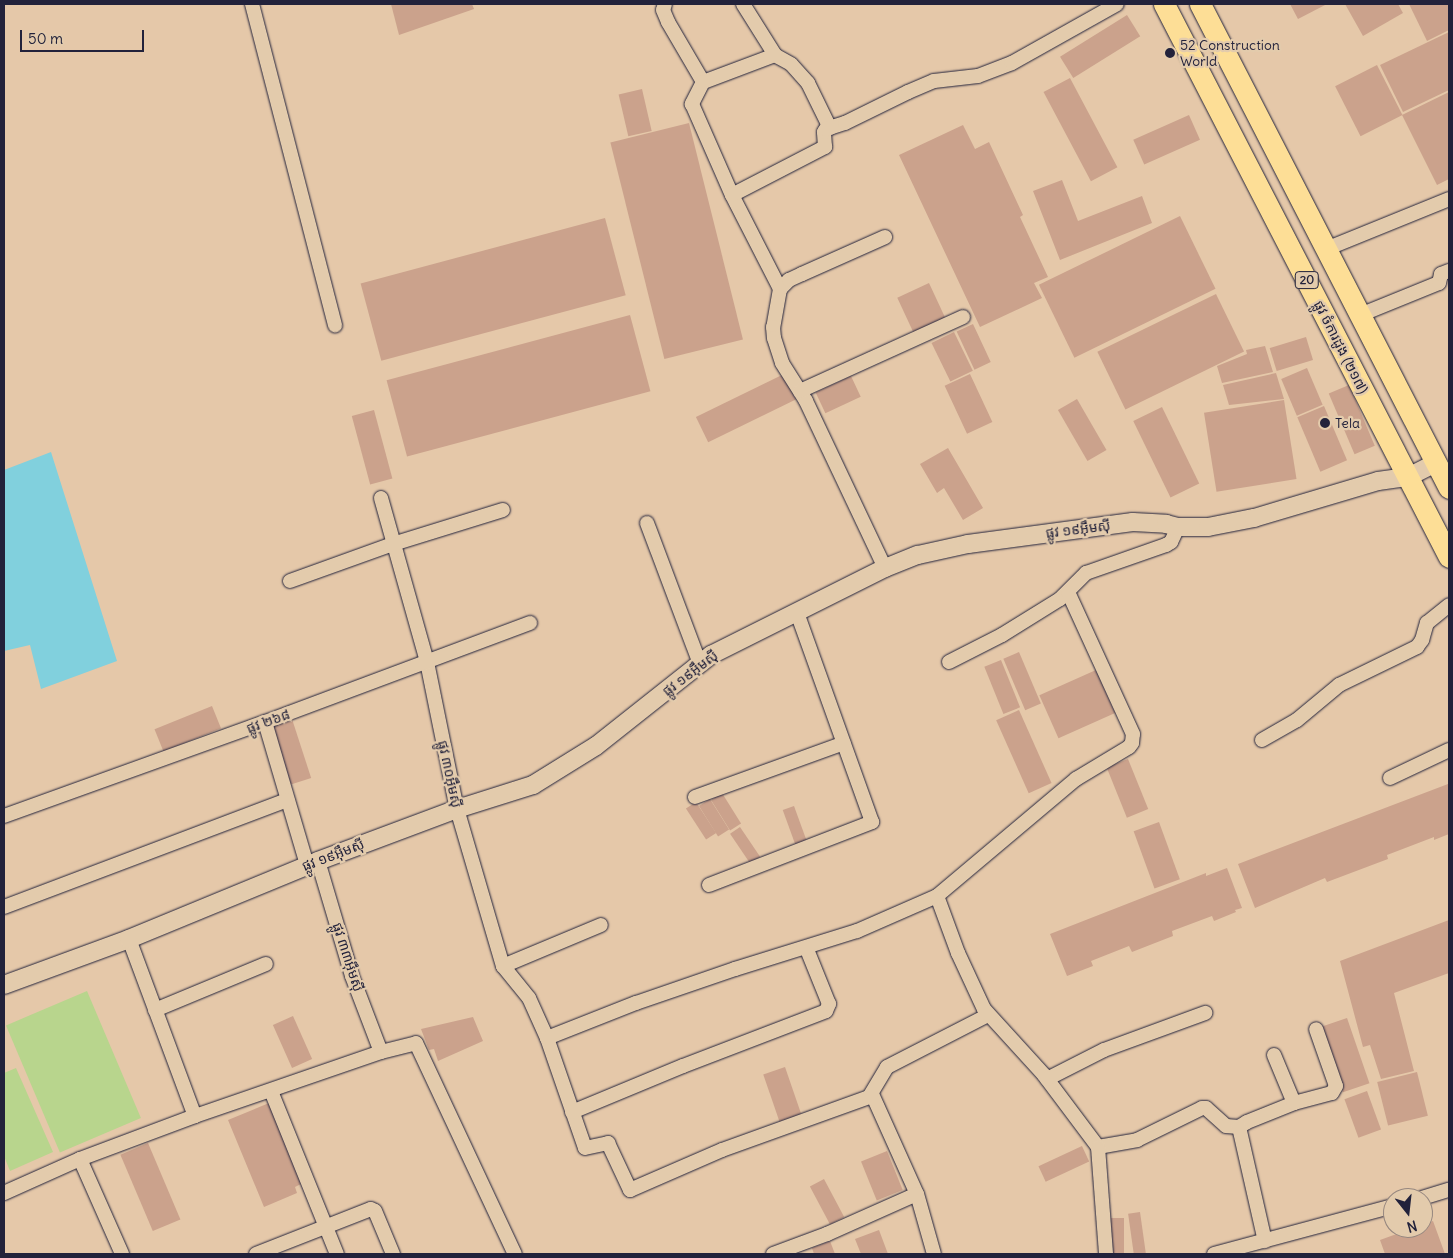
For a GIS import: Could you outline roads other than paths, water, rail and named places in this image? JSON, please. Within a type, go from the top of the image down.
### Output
[{"type":"main road","name":"ផ្លូវ ចំការដូង (២១៧)","points":[[1164,4],[1449,557]]},
{"type":"main road","name":"20","points":[[1200,4],[1449,488]]},
{"type":"street","points":[[252,4],[335,325]]},
{"type":"street","points":[[665,4],[663,10],[668,22],[703,82]]},
{"type":"street","points":[[743,4],[775,55],[790,64],[808,83],[830,128]]},
{"type":"street","points":[[732,195],[825,147],[824,132],[830,128],[934,82],[978,76],[1012,63],[1117,4]]},
{"type":"street","points":[[775,55],[703,82],[692,106],[732,195],[780,289]]},
{"type":"street","points":[[1326,250],[1449,200]]},
{"type":"street","points":[[885,237],[790,280],[780,289],[774,314],[774,338],[782,363],[800,391],[885,568]]},
{"type":"street","points":[[1360,315],[1439,283],[1441,274],[1449,270]]},
{"type":"street","points":[[800,391],[964,317]]},
{"type":"street","name":"ផ្លូវ ១៩អ៊ឹមស៊ី","points":[[4,985],[129,939],[312,863],[457,809],[524,788],[545,778],[596,746],[711,655],[885,568],[918,555],[1016,537],[1133,522],[1166,524],[1178,527],[1208,527],[1254,518],[1378,481],[1408,477],[1436,462]]},
{"type":"street","name":"ផ្លូវ ៣០អ៊ឹមស៊ី","points":[[381,498],[392,544],[427,662],[457,809],[503,966],[529,998],[548,1038],[585,1148],[608,1143],[630,1190],[722,1150],[872,1094]]},
{"type":"street","points":[[290,581],[392,544],[503,510]]},
{"type":"street","points":[[647,523],[700,664]]},
{"type":"street","points":[[949,662],[1002,635],[1068,592],[1086,573],[1166,545],[1171,542],[1178,527]]},
{"type":"street","points":[[548,1038],[636,1003],[857,931],[937,896],[1076,778],[1132,743],[1132,734],[1068,592]]},
{"type":"street","points":[[1262,740],[1297,720],[1339,685],[1417,647],[1422,640],[1427,623],[1449,605]]},
{"type":"street","points":[[709,885],[872,822],[797,612]]},
{"type":"street","name":"ផ្លូវ ២៦៨","points":[[4,816],[265,722],[530,623]]},
{"type":"street","name":"ផ្លូវ ៣៣អ៊ឹមស៊ី","points":[[265,722],[287,800],[381,1052]]},
{"type":"street","points":[[695,798],[844,743]]},
{"type":"street","points":[[1390,778],[1449,750]]},
{"type":"street","points":[[4,907],[287,800]]},
{"type":"street","points":[[937,896],[958,953],[988,1015],[1047,1080],[1098,1147],[1106,1254]]},
{"type":"street","points":[[503,966],[601,925]]},
{"type":"street","points":[[129,939],[195,1116]]},
{"type":"street","points":[[572,1112],[683,1066],[826,1011],[829,1004],[806,947]]},
{"type":"street","points":[[155,1010],[266,964]]},
{"type":"street","points":[[1047,1080],[1104,1050],[1205,1013]]},
{"type":"street","points":[[934,1254],[917,1194],[872,1094],[887,1067],[988,1015]]},
{"type":"street","points":[[1098,1147],[1137,1140],[1205,1107],[1226,1126],[1239,1127],[1294,1103],[1332,1094],[1336,1089],[1316,1029]]},
{"type":"street","points":[[4,1193],[80,1159],[195,1116],[412,1042],[419,1045],[515,1254]]},
{"type":"street","points":[[1274,1055],[1294,1103]]},
{"type":"street","points":[[271,1091],[337,1254]]},
{"type":"street","points":[[1239,1127],[1265,1241]]},
{"type":"street","points":[[80,1159],[122,1254]]},
{"type":"street","points":[[1433,1195],[1449,1190]]},
{"type":"street","points":[[777,1254],[917,1194]]},
{"type":"street","points":[[256,1254],[373,1209],[393,1254]]},
{"type":"street","points":[[1214,1254],[1383,1209]]},
{"type":"water","points":[[51,452],[117,661],[41,689],[30,645],[4,651],[4,470]]},
{"type":"place","name":"52 Construction World","points":[[1170,53]]},
{"type":"place","name":"Tela","points":[[1325,423]]}]
